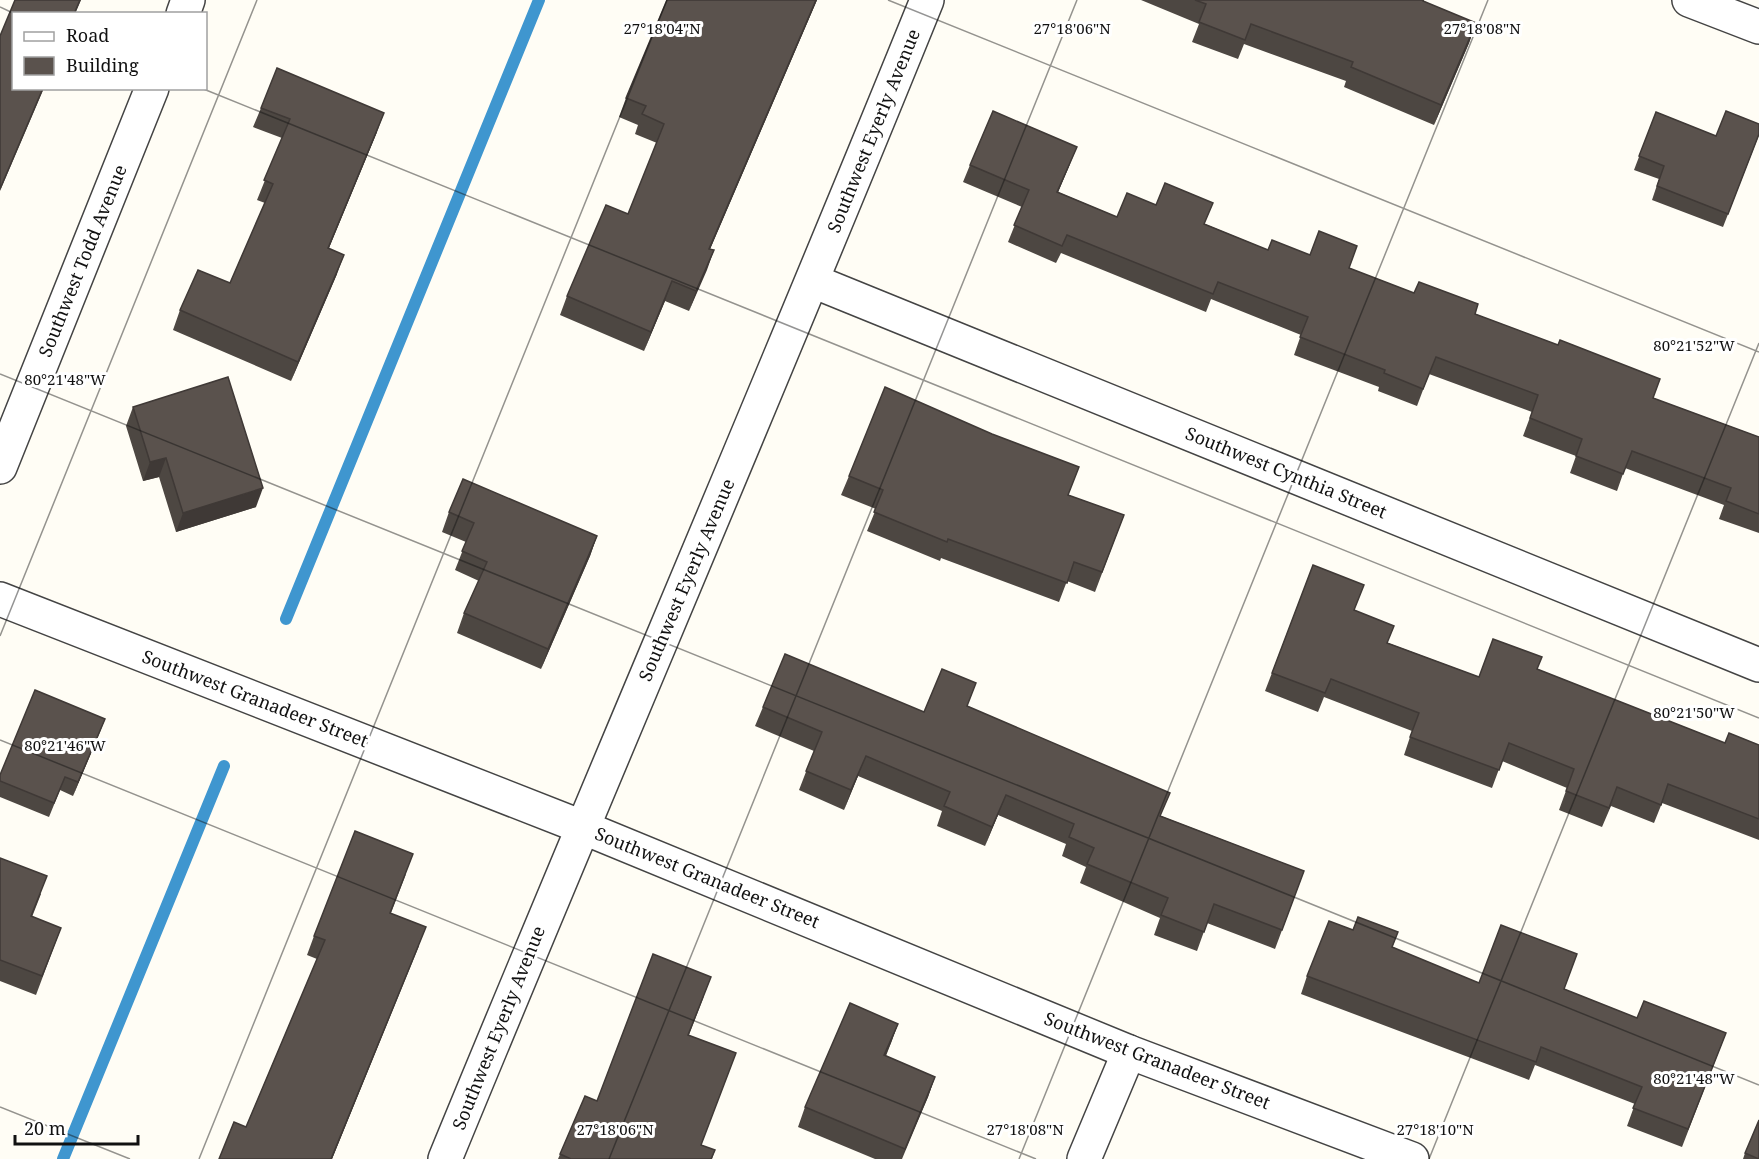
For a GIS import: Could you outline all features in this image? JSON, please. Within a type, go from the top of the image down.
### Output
[{"type":"street","name":"Southwest Eyerly Avenue","points":[[445,1159],[582,827],[813,281],[927,0]]},
{"type":"street","points":[[1689,0],[1759,27]]},
{"type":"street","name":"Southwest Todd Avenue","points":[[0,467],[151,90]]},
{"type":"street","name":"Southwest Cynthia Street","points":[[813,281],[1759,665]]},
{"type":"street","name":"Southwest Granadeer Street","points":[[0,599],[582,827],[1129,1052],[1412,1159]]},
{"type":"street","points":[[1084,1159],[1129,1052]]},
{"type":"building","points":[[15,0],[80,0],[75,12],[12,12],[12,90],[42,90],[0,189],[0,36]]},
{"type":"building","points":[[667,0],[816,0],[709,249],[714,250],[696,291],[672,281],[651,332],[567,296],[606,205],[628,214],[664,124],[642,114],[646,106],[626,98]]},
{"type":"building","points":[[1195,0],[1423,0],[1476,23],[1441,105],[1351,67],[1353,62],[1251,24],[1245,40],[1199,22],[1206,4]]},
{"type":"building","points":[[277,68],[384,113],[328,248],[344,255],[298,362],[180,310],[198,270],[230,283],[273,184],[264,180],[290,119],[261,108]]},
{"type":"building","points":[[993,111],[1077,147],[1057,192],[1117,217],[1127,193],[1156,205],[1165,183],[1213,203],[1204,224],[1268,250],[1272,240],[1310,255],[1319,231],[1357,246],[1349,268],[1414,293],[1419,282],[1478,304],[1475,314],[1558,345],[1560,340],[1660,379],[1653,398],[1759,437],[1759,514],[1726,501],[1731,488],[1632,451],[1623,474],[1576,456],[1582,439],[1530,418],[1538,395],[1436,357],[1423,389],[1384,373],[1385,370],[1300,337],[1308,317],[1218,282],[1213,294],[1067,235],[1062,246],[1014,225],[1029,190],[970,165]]},
{"type":"building","points":[[1726,111],[1759,124],[1759,134],[1728,214],[1657,186],[1664,166],[1639,156],[1656,112],[1716,136]]},
{"type":"building","points":[[228,377],[263,488],[183,513],[166,458],[150,462],[133,407]]},
{"type":"building","points":[[885,387],[992,434],[1079,467],[1068,495],[1124,515],[1102,572],[1074,562],[1067,583],[948,539],[947,542],[874,512],[883,490],[849,476]]},
{"type":"building","points":[[463,479],[597,536],[548,649],[464,613],[487,562],[462,551],[474,523],[449,512]]},
{"type":"building","points":[[1313,565],[1364,585],[1354,610],[1394,626],[1387,643],[1479,677],[1493,639],[1542,657],[1537,669],[1725,743],[1729,733],[1759,745],[1759,819],[1668,784],[1661,805],[1617,787],[1609,808],[1566,791],[1574,769],[1509,743],[1499,770],[1410,737],[1419,713],[1331,679],[1325,693],[1272,673]]},
{"type":"building","points":[[785,654],[924,712],[942,669],[976,683],[967,706],[1170,793],[1160,816],[1304,871],[1282,930],[1214,904],[1204,932],[1161,915],[1168,898],[1087,864],[1094,848],[1069,837],[1074,824],[1006,795],[992,827],[944,806],[950,792],[866,756],[851,790],[806,771],[822,732],[763,707]]},
{"type":"building","points":[[35,690],[105,719],[78,782],[65,777],[54,803],[0,781],[0,775]]},
{"type":"building","points":[[355,831],[413,854],[390,913],[426,927],[331,1159],[219,1159],[234,1122],[246,1127],[325,940],[314,936]]},
{"type":"building","points":[[0,858],[47,876],[31,916],[61,928],[42,976],[0,960]]},
{"type":"building","points":[[1358,917],[1398,932],[1392,947],[1479,983],[1501,925],[1577,954],[1564,989],[1637,1018],[1644,1001],[1726,1033],[1688,1129],[1633,1108],[1642,1087],[1541,1047],[1536,1062],[1307,976],[1329,921],[1353,930]]},
{"type":"building","points":[[653,954],[711,977],[688,1035],[736,1053],[701,1145],[715,1150],[711,1159],[571,1159],[560,1154],[585,1096],[597,1101]]},
{"type":"building","points":[[850,1003],[898,1024],[884,1055],[935,1077],[905,1149],[805,1107]]},
{"type":"building","points":[[1759,1120],[1759,1159],[1745,1153]]},
{"type":"waterway","points":[[286,619],[539,0]]},
{"type":"waterway","points":[[63,1159],[224,766]]}]
